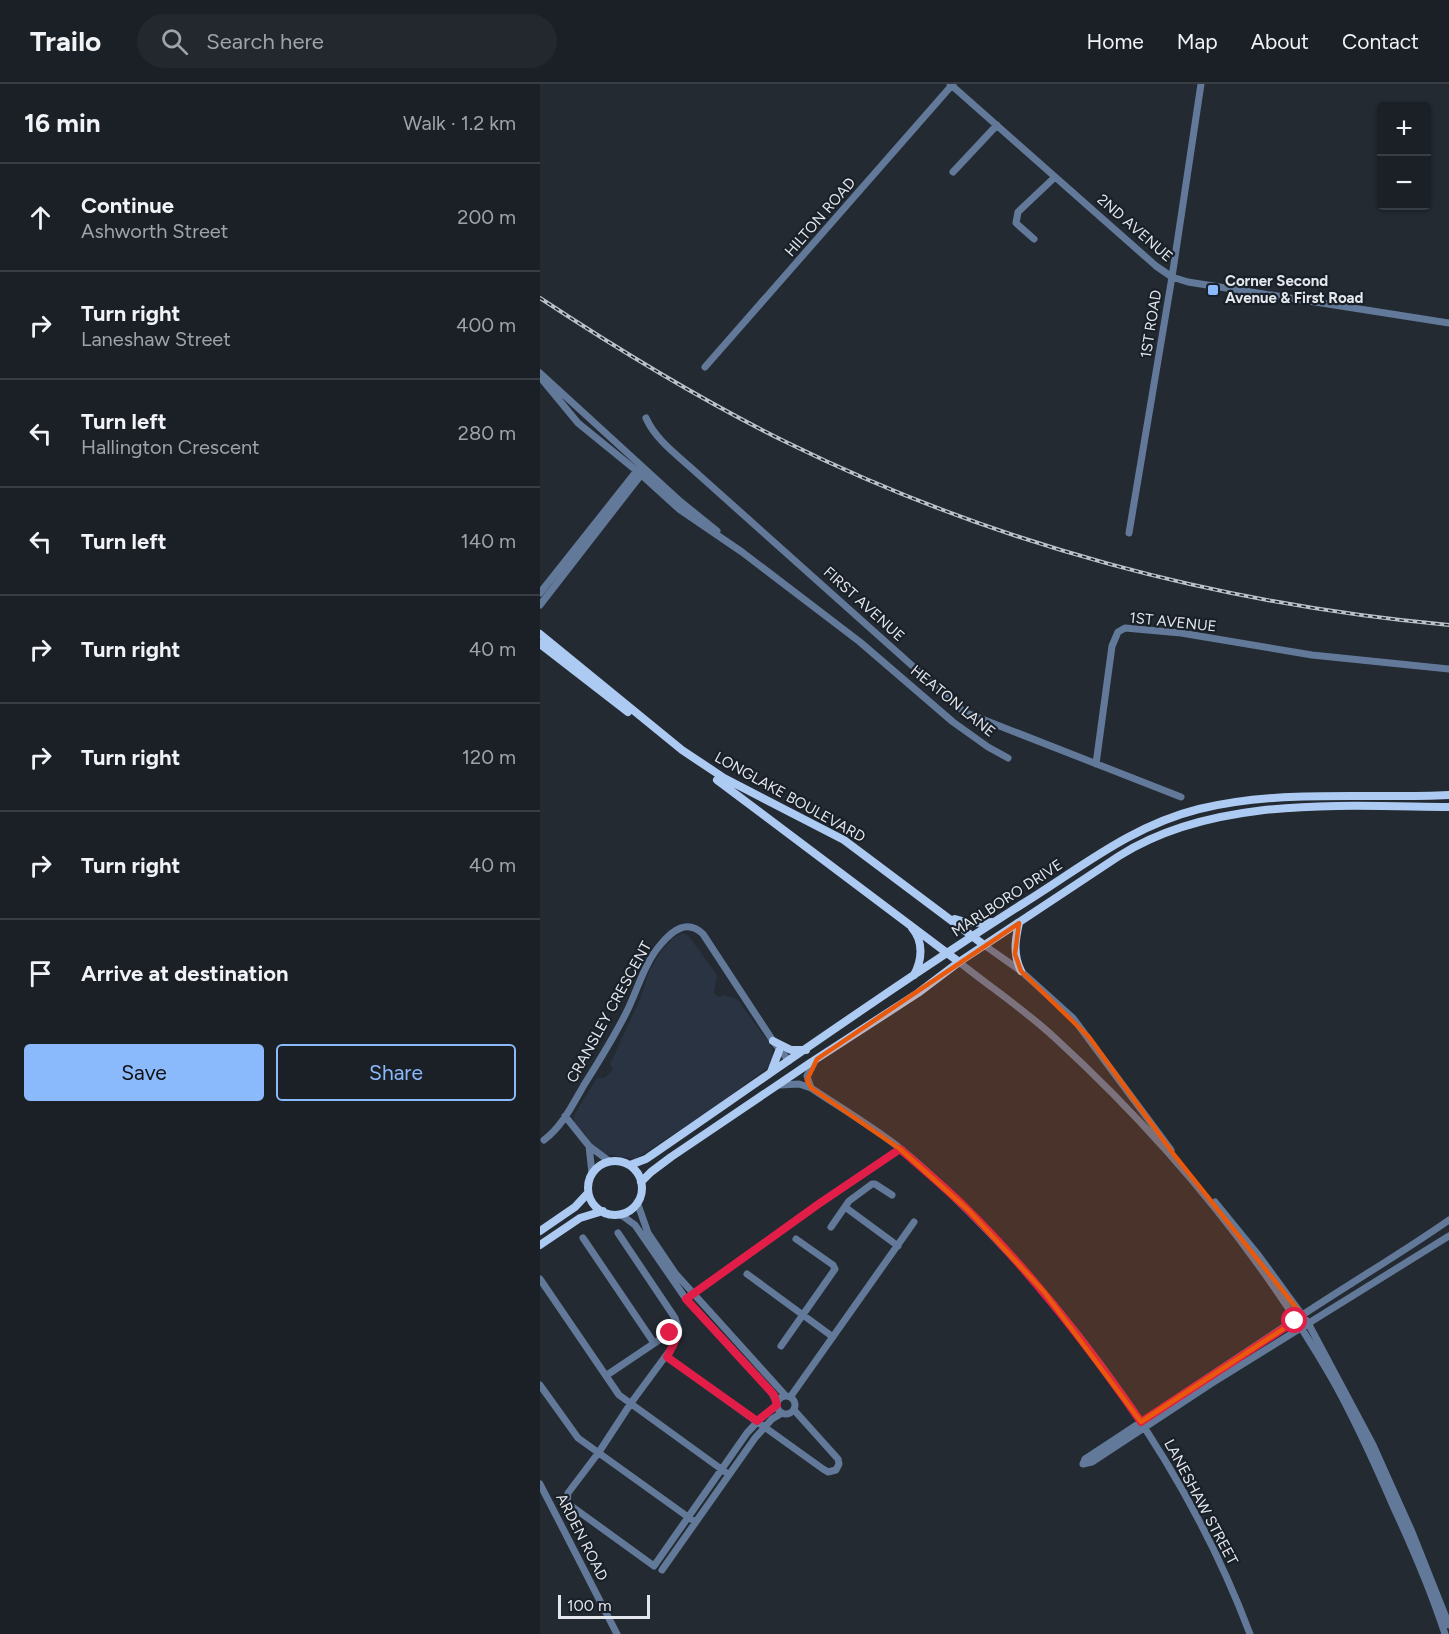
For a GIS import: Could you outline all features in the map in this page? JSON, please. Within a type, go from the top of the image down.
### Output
[{"type":"main road","name":"LONGLAKE BOULEVARD","points":[[540,634],[682,750],[958,962]]},
{"type":"main road","name":"LONGLAKE BOULEVARD","points":[[540,644],[722,780],[844,840],[984,945]]},
{"type":"main road","name":"MARLBORO DRIVE","points":[[630,1165],[646,1159],[914,975],[1108,846],[1159,821],[1198,809],[1261,798],[1449,795]]},
{"type":"main road","name":"MARLBORO DRIVE","points":[[641,1182],[671,1157],[918,993],[958,962],[1130,849],[1158,836],[1188,826],[1289,807],[1449,807]]},
{"type":"main road","points":[[946,916],[969,923],[996,921]]},
{"type":"main road","points":[[905,921],[915,932],[921,950],[919,967],[914,975]]},
{"type":"main road","points":[[1019,923],[1014,946],[1016,961],[1021,971]]},
{"type":"main road","points":[[773,1041],[791,1050],[806,1050]]},
{"type":"main road","points":[[769,1075],[779,1051]]},
{"type":"main road","points":[[789,1061],[795,1065],[814,1061]]},
{"type":"main road","points":[[609,1161],[620,1161],[630,1165],[637,1172],[641,1182],[638,1203],[630,1210],[620,1214],[603,1211],[592,1203],[588,1193],[588,1183],[592,1173],[599,1165],[609,1161]]},
{"type":"main road","points":[[540,1231],[575,1208],[588,1193]]},
{"type":"main road","points":[[540,1245],[580,1218],[603,1211]]},
{"type":"street","name":"1ST ROAD","points":[[1129,533],[1172,277],[1201,84]]},
{"type":"street","name":"2ND AVENUE","points":[[952,85],[1155,266],[1172,277],[1188,282],[1449,323]]},
{"type":"street","name":"HILTON ROAD","points":[[705,367],[952,85]]},
{"type":"street","points":[[953,172],[997,125]]},
{"type":"street","points":[[1034,239],[1016,223],[1018,212],[1055,177]]},
{"type":"street","name":"HEATON LANE","points":[[540,375],[578,423],[641,470]]},
{"type":"street","name":"HEATON LANE","points":[[540,375],[679,509],[742,552],[860,642],[953,722],[1008,758]]},
{"type":"street","name":"FIRST AVENUE","points":[[646,418],[650,428],[699,475],[964,712],[1096,764]]},
{"type":"street","points":[[540,593],[641,470]]},
{"type":"street","points":[[540,605],[641,470]]},
{"type":"street","name":"1ST AVENUE","points":[[1096,764],[1112,646],[1118,632],[1125,628],[1181,633],[1312,655],[1449,669]]},
{"type":"street","points":[[1096,764],[1180,797]]},
{"type":"street","name":"CRANSLEY CRESCENT","points":[[544,1140],[565,1116],[622,1021],[656,951],[668,937],[685,926],[692,926],[703,934],[779,1051],[789,1061]]},
{"type":"street","points":[[984,945],[1021,971],[1073,1018],[1173,1157],[1253,1259],[1300,1328],[1332,1379],[1367,1447],[1407,1536],[1445,1634]]},
{"type":"street","points":[[958,962],[1053,1036],[1104,1085],[1173,1157],[1252,1246],[1308,1323],[1373,1444],[1412,1532],[1449,1625]]},
{"type":"street","points":[[811,1088],[807,1076],[814,1061]]},
{"type":"street","name":"LANESHAW STREET","points":[[780,1085],[799,1084],[811,1088],[900,1149],[969,1211],[1044,1292],[1097,1359],[1143,1425],[1185,1496],[1250,1634]]},
{"type":"street","points":[[565,1116],[589,1146],[609,1161]]},
{"type":"street","points":[[589,1146],[592,1173]]},
{"type":"street","points":[[686,1299],[900,1149]]},
{"type":"street","points":[[831,1227],[852,1197],[872,1184],[892,1195]]},
{"type":"street","points":[[638,1203],[648,1233],[675,1273],[796,1404],[794,1410],[788,1414],[782,1413],[764,1427],[662,1570]]},
{"type":"street","points":[[845,1207],[897,1246]]},
{"type":"street","points":[[620,1214],[635,1225],[686,1299],[770,1390],[782,1413]]},
{"type":"street","points":[[1449,1220],[1401,1254],[1295,1321],[1143,1425],[1088,1464],[1083,1464],[1084,1459],[1143,1425],[1202,1389],[1449,1236]]},
{"type":"street","points":[[618,1233],[675,1318],[678,1335],[667,1357],[631,1403],[568,1493],[567,1503],[654,1566],[757,1421],[788,1396],[915,1222]]},
{"type":"street","points":[[583,1238],[654,1343]]},
{"type":"street","points":[[781,1346],[835,1269],[833,1265],[796,1239]]},
{"type":"street","points":[[747,1275],[833,1337]]},
{"type":"street","points":[[540,1279],[620,1395],[729,1474]]},
{"type":"street","points":[[607,1375],[670,1333],[678,1335]]},
{"type":"street","points":[[667,1357],[823,1469],[828,1472],[836,1470],[838,1460],[794,1410]]},
{"type":"street","points":[[540,1385],[574,1434],[695,1522]]},
{"type":"street","name":"ARDEN ROAD","points":[[540,1484],[617,1634]]},
{"type":"highlighted area","points":[[1019,923],[1015,954],[1021,971],[1089,1037],[1175,1156],[1303,1316],[1141,1422],[1044,1292],[969,1211],[900,1149],[811,1088],[807,1080],[817,1059]]},
{"type":"shaded area","points":[[683,933],[688,935],[717,975],[714,993],[718,997],[724,995],[737,999],[772,1047],[773,1056],[768,1067],[708,1112],[635,1159],[605,1155],[594,1150],[585,1134],[574,1122],[574,1115],[597,1078],[605,1078],[613,1070],[610,1064],[640,999],[649,971],[661,951],[673,938]]},
{"type":"railway","points":[[540,298],[661,374],[754,426],[864,478],[945,511],[1109,564],[1193,585],[1277,602],[1449,625]]},
{"type":"place","name":"Corner Second Avenue & First Road","points":[[1213,290]]},
{"type":"route","points":[[670,1333],[678,1335],[667,1357],[757,1421],[777,1405],[770,1390],[686,1299],[744,1256],[900,1149],[969,1211],[1044,1292],[1097,1359],[1141,1422],[1295,1321]]}]
